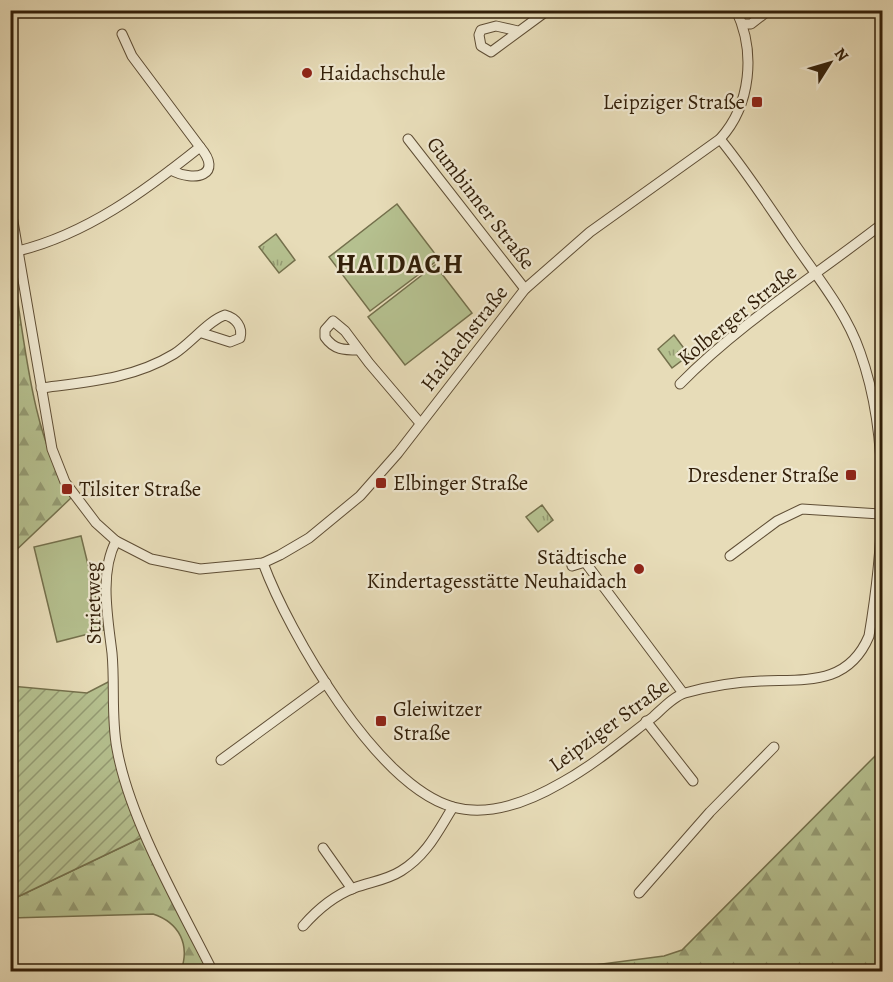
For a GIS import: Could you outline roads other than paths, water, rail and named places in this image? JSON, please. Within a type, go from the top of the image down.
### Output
[{"type":"street","points":[[518,31],[548,10]]},
{"type":"street","name":"Haidachstraße","points":[[116,541],[151,559],[176,566],[200,569],[263,563],[309,538],[360,496],[525,289],[590,232],[720,139],[730,128],[744,97],[748,58],[743,24],[736,10]]},
{"type":"street","points":[[743,24],[752,24],[769,10]]},
{"type":"street","points":[[123,34],[132,56],[208,158],[208,168],[204,175],[197,178],[180,175],[171,170]]},
{"type":"street","name":"Gumbinner Straße","points":[[408,139],[525,289]]},
{"type":"street","name":"Leipziger Straße","points":[[263,563],[296,635],[326,683],[378,754],[412,786],[453,807],[490,808],[533,798],[584,768],[683,693],[727,683],[820,679],[850,664],[864,648],[869,636],[881,535],[879,437],[871,388],[859,350],[849,328],[816,275],[720,139]]},
{"type":"street","points":[[18,251],[41,245],[91,224],[171,170],[200,147]]},
{"type":"street","name":"Strietweg","points":[[10,204],[54,456],[65,482],[96,523],[116,541],[111,551],[107,591],[115,734],[119,762],[139,819],[213,972]]},
{"type":"street","name":"Kolberger Straße","points":[[681,384],[699,365],[882,224]]},
{"type":"street","points":[[41,388],[110,379],[148,368],[177,352],[202,333]]},
{"type":"street","points":[[359,350],[420,423]]},
{"type":"street","points":[[730,556],[777,521],[802,509],[880,514]]},
{"type":"street","points":[[572,566],[585,562],[683,693]]},
{"type":"street","points":[[221,760],[326,683]]},
{"type":"street","points":[[646,722],[693,781]]},
{"type":"street","points":[[639,893],[709,811],[774,747]]},
{"type":"street","points":[[303,926],[315,912],[352,889],[387,878],[416,859],[427,849],[453,807]]},
{"type":"street","points":[[323,848],[352,889]]},
{"type":"place","name":"Haidachschule","points":[[307,73]]},
{"type":"place","name":"Leipziger Straße","points":[[757,102]]},
{"type":"place","name":"Dresdener Straße","points":[[851,475]]},
{"type":"place","name":"Elbinger Straße","points":[[381,483]]},
{"type":"place","name":"Tilsiter Straße","points":[[67,489]]},
{"type":"place","name":"Städtische Kindertagesstätte Neuhaidach","points":[[639,569]]},
{"type":"place","name":"Gleiwitzer Straße","points":[[381,721]]},
{"type":"district","name":"HAIDACH","points":[[400,264]]}]
